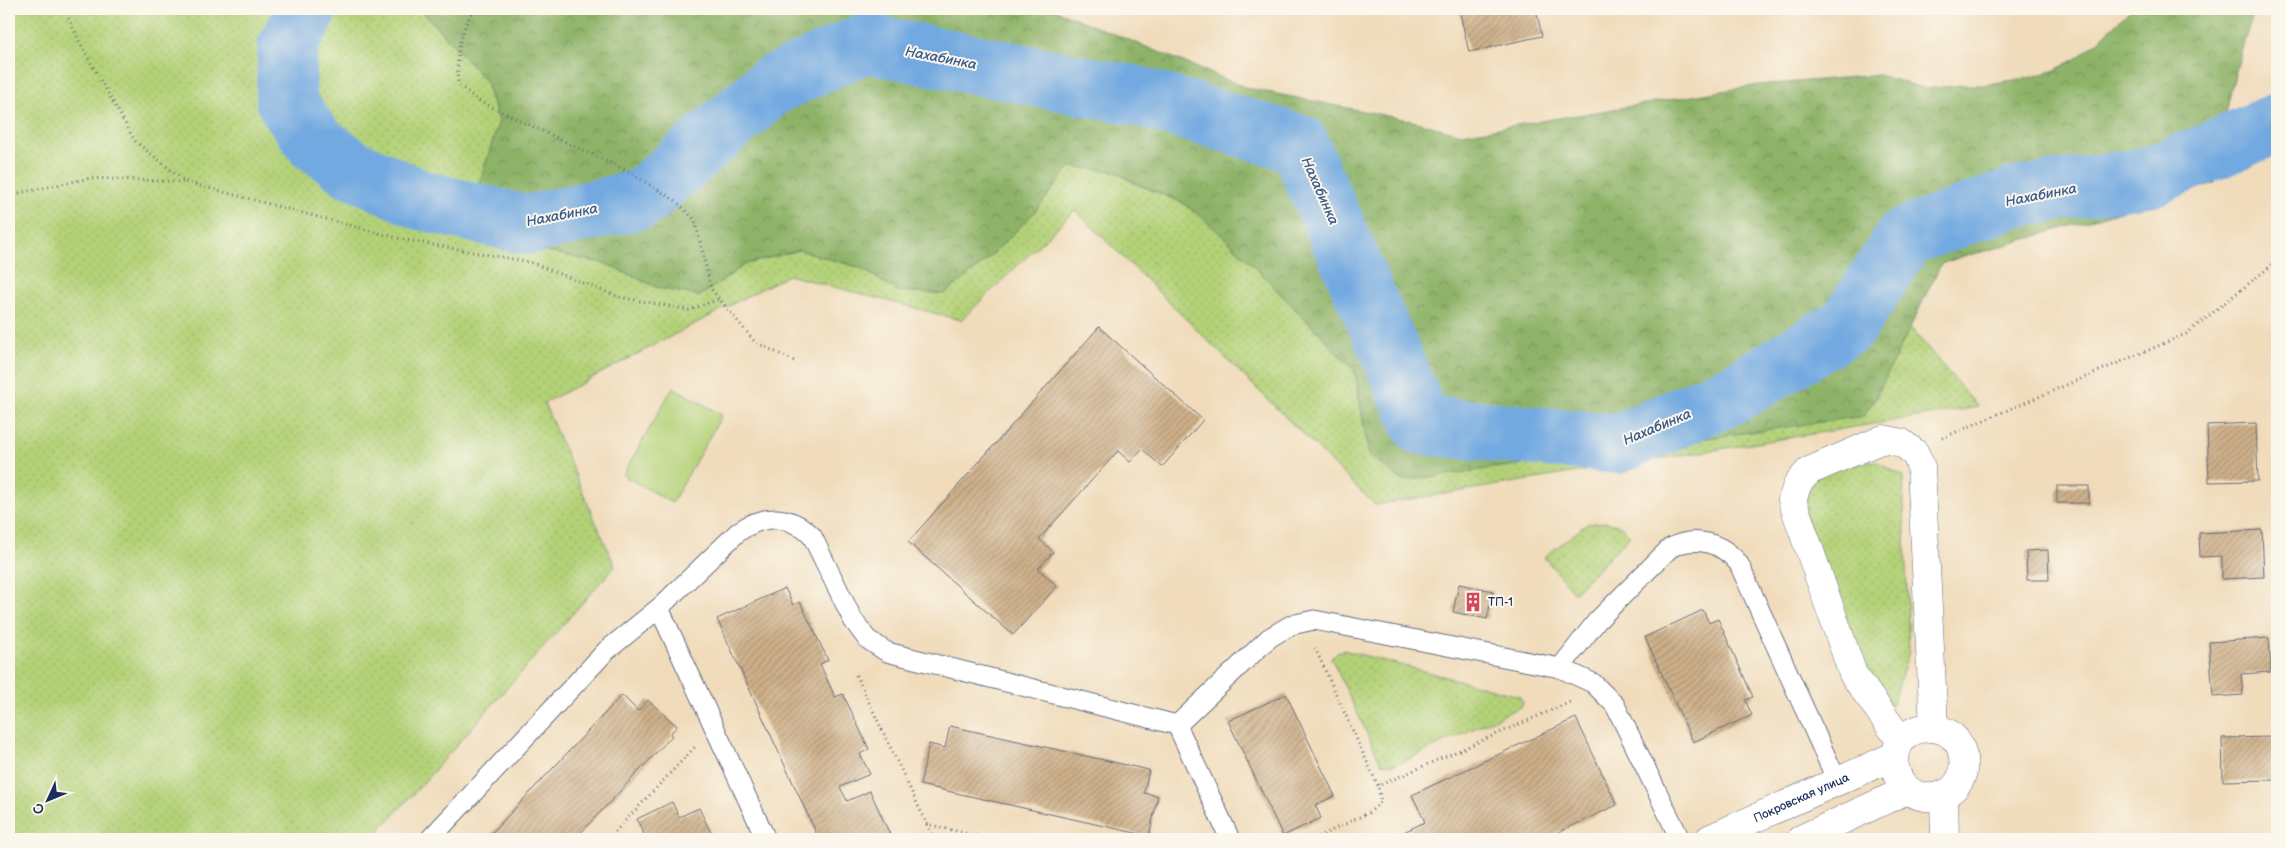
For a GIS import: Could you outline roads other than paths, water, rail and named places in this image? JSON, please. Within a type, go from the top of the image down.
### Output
[{"type":"street","points":[[1883,439],[1902,444],[1915,453],[1921,467],[1934,728],[1942,729],[1954,738],[1962,751],[1964,766],[1960,780],[1950,792],[1935,798],[1920,797],[1907,790],[1899,780],[1894,768],[1897,748],[1853,674],[1792,500],[1798,483],[1809,471],[1883,439]]},
{"type":"street","name":"Покровская улица","points":[[1709,839],[1837,781],[1897,748],[1912,731],[1926,727],[1934,728]]},
{"type":"street","points":[[1800,839],[1907,790]]},
{"type":"street","points":[[1944,794],[1945,839]]},
{"type":"lane","points":[[430,839],[606,651],[658,608],[738,532],[750,523],[768,519],[790,520],[802,526],[812,536],[854,620],[867,639],[887,652],[1177,725]]},
{"type":"lane","points":[[1560,668],[1596,622],[1670,548],[1682,542],[1695,541],[1717,546],[1730,552],[1739,564],[1837,781]]},
{"type":"lane","points":[[658,608],[766,839]]},
{"type":"lane","points":[[1177,725],[1269,638],[1291,625],[1314,620],[1560,668],[1593,683],[1615,705],[1680,839]]},
{"type":"lane","points":[[1177,725],[1230,839]]},
{"type":"waterway","name":"Нахабинка","points":[[307,9],[287,48],[286,101],[314,141],[351,168],[421,200],[526,225],[641,199],[773,85],[865,43],[1137,96],[1299,144],[1422,425],[1618,444],[1735,393],[1848,325],[1905,237],[2015,197],[2153,176],[2277,123]]},
{"type":"place","name":"ТП-1","points":[[1473,602]]}]
